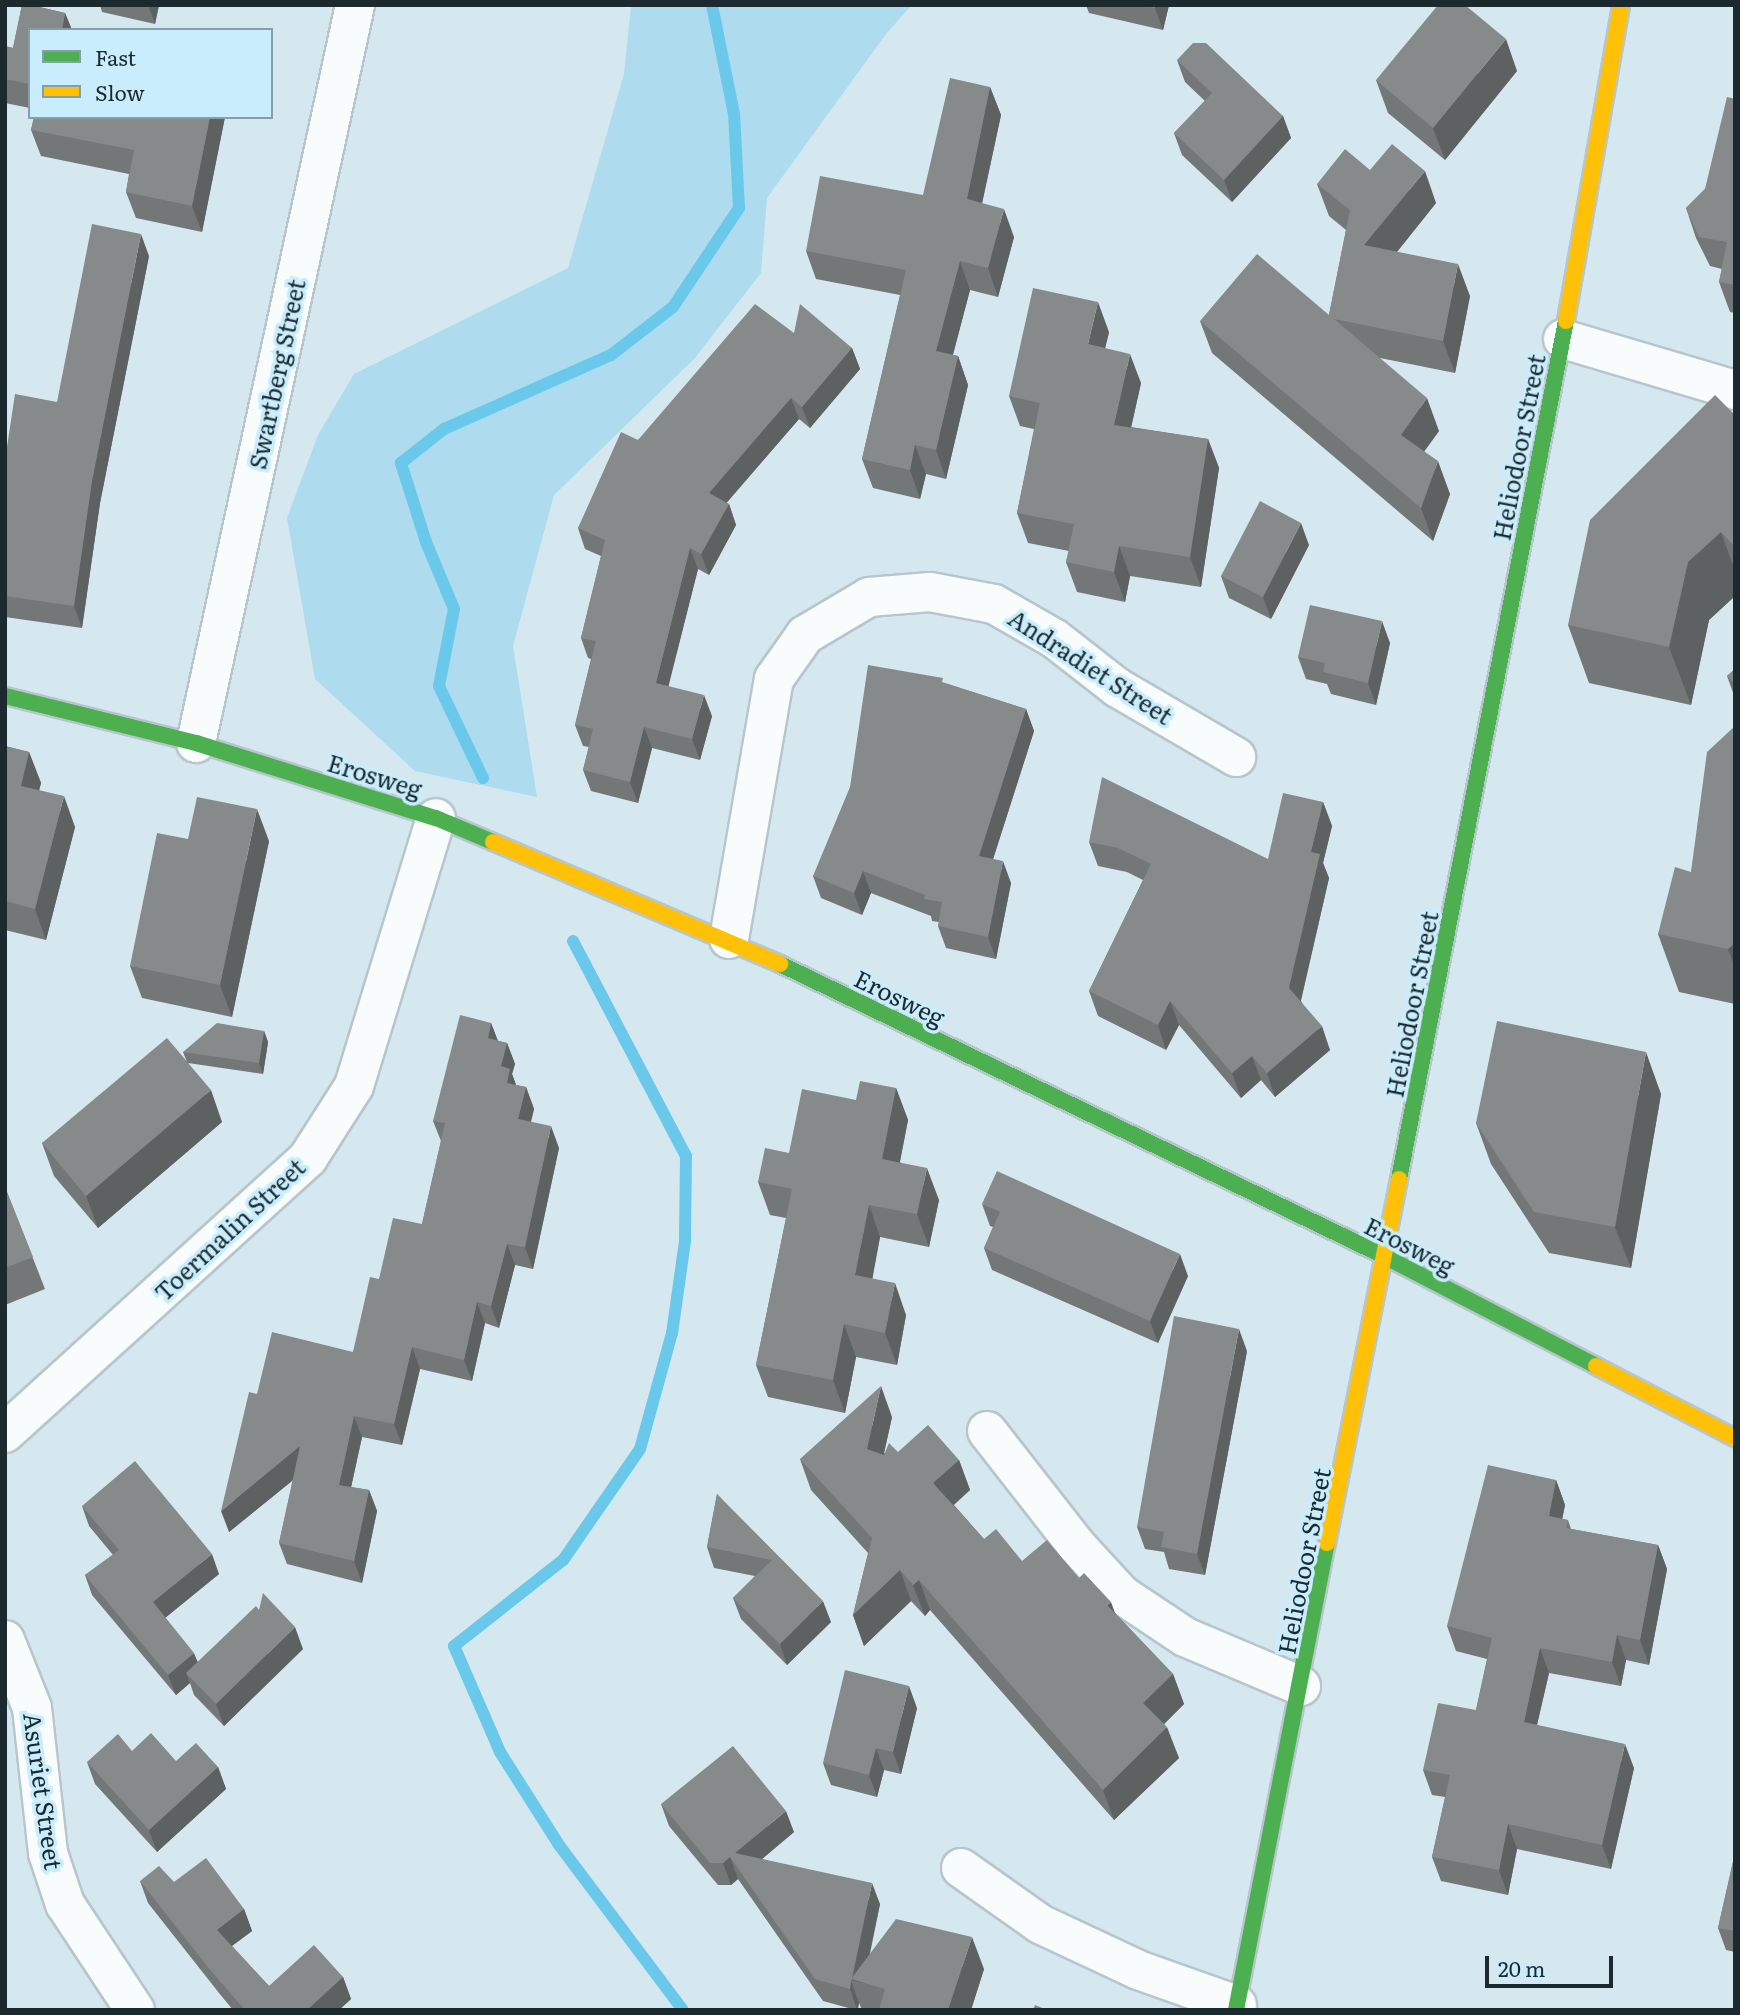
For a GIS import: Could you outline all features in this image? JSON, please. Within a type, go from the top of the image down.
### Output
[{"type":"street","name":"Swartberg Street","points":[[197,743],[355,5]]},
{"type":"street","name":"Heliodoor Street","points":[[1237,2007],[1386,1257],[1563,339],[1621,5]]},
{"type":"street","points":[[1563,339],[1735,390]]},
{"type":"street","name":"Andradiet Street","points":[[729,939],[774,679],[806,635],[869,597],[930,592],[994,604],[1055,639],[1118,688],[1236,757]]},
{"type":"street","name":"Erosweg","points":[[5,696],[197,743],[436,818],[729,939],[1386,1257],[1735,1437]]},
{"type":"street","name":"Toermalin Street","points":[[5,1433],[307,1158],[354,1086],[436,818]]},
{"type":"street","points":[[987,1431],[1077,1546],[1122,1595],[1185,1637],[1301,1686]]},
{"type":"street","name":"Asuriet Street","points":[[5,1640],[32,1708],[48,1853],[65,1905],[135,2010]]},
{"type":"street","points":[[961,1868],[1040,1924],[1138,1970],[1237,2007]]},
{"type":"shaded area","points":[[631,5],[912,5],[886,34],[767,198],[761,273],[695,358],[554,495],[513,646],[537,797],[415,771],[315,679],[287,518],[318,435],[354,374],[568,268],[624,74]]},
{"type":"building","points":[[22,5],[65,13],[62,28],[28,28],[28,84],[5,79],[5,46],[13,48]]},
{"type":"building","points":[[1438,5],[1465,5],[1506,39],[1433,128],[1376,80]]},
{"type":"building","points":[[1193,43],[1206,43],[1283,116],[1224,180],[1174,133],[1212,93],[1177,60]]},
{"type":"building","points":[[950,78],[990,87],[967,199],[1004,209],[988,268],[960,261],[936,351],[958,356],[936,450],[915,445],[910,470],[862,459],[906,270],[806,251],[820,176],[923,195]]},
{"type":"building","points":[[1727,97],[1735,99],[1735,285],[1719,282],[1727,242],[1699,237],[1686,208],[1705,189]]},
{"type":"building","points":[[34,119],[210,119],[192,206],[126,192],[134,150],[31,130]]},
{"type":"building","points":[[1392,144],[1425,171],[1364,245],[1458,264],[1443,341],[1334,319],[1427,398],[1401,435],[1438,461],[1421,508],[1200,321],[1257,254],[1329,315],[1350,210],[1317,184],[1345,149],[1370,170]]},
{"type":"building","points":[[92,224],[141,234],[92,481],[74,606],[5,596],[5,460],[15,394],[57,402]]},
{"type":"building","points":[[1033,288],[1098,302],[1088,344],[1130,354],[1114,425],[1208,439],[1190,557],[1119,546],[1114,572],[1066,562],[1074,524],[1017,513],[1040,403],[1009,396]]},
{"type":"building","points":[[755,304],[794,333],[800,304],[852,348],[802,407],[791,398],[709,493],[729,504],[701,554],[690,548],[656,683],[704,695],[692,739],[644,727],[630,782],[583,770],[593,729],[575,725],[596,641],[581,638],[605,540],[578,528],[621,432],[638,440]]},
{"type":"building","points":[[1715,395],[1735,415],[1735,547],[1721,532],[1688,562],[1669,647],[1568,625],[1590,520]]},
{"type":"building","points":[[1260,501],[1301,523],[1263,597],[1221,576]]},
{"type":"building","points":[[1310,605],[1382,621],[1368,683],[1323,672],[1325,663],[1298,657]]},
{"type":"building","points":[[868,665],[943,678],[942,682],[1026,709],[979,856],[1003,861],[988,937],[938,926],[942,902],[924,899],[925,895],[863,871],[854,893],[813,876],[850,787]]},
{"type":"building","points":[[1735,669],[1735,684],[1727,676]]},
{"type":"building","points":[[1735,726],[1735,943],[1728,949],[1658,934],[1675,867],[1691,872],[1707,752]]},
{"type":"building","points":[[5,746],[29,752],[21,786],[64,796],[35,909],[5,901]]},
{"type":"building","points":[[1102,777],[1268,859],[1283,793],[1323,802],[1311,852],[1320,854],[1289,988],[1322,1026],[1267,1073],[1252,1056],[1232,1073],[1170,1001],[1158,1025],[1089,991],[1151,864],[1118,848],[1089,842]]},
{"type":"building","points":[[197,797],[257,809],[220,985],[130,966],[157,833],[188,839]]},
{"type":"building","points":[[460,1015],[491,1023],[488,1038],[507,1043],[501,1066],[510,1069],[507,1083],[526,1087],[518,1119],[551,1126],[525,1247],[507,1244],[491,1306],[477,1302],[464,1360],[412,1347],[394,1424],[354,1416],[339,1485],[369,1490],[354,1561],[279,1543],[300,1446],[221,1511],[249,1392],[257,1394],[272,1332],[353,1352],[370,1277],[379,1279],[393,1218],[422,1224],[445,1123],[433,1121]]},
{"type":"building","points":[[1497,1021],[1646,1052],[1615,1227],[1534,1212],[1476,1123]]},
{"type":"building","points":[[217,1023],[264,1031],[259,1063],[183,1052]]},
{"type":"building","points":[[167,1038],[211,1090],[86,1196],[42,1143]]},
{"type":"building","points":[[860,1081],[896,1088],[882,1159],[927,1168],[917,1214],[869,1205],[855,1275],[895,1283],[885,1333],[844,1324],[833,1380],[756,1365],[792,1189],[758,1182],[765,1148],[789,1153],[802,1089],[856,1100]]},
{"type":"building","points":[[997,1171],[1180,1254],[1150,1321],[984,1248],[1000,1212],[982,1204]]},
{"type":"building","points":[[5,1187],[33,1257],[5,1268]]},
{"type":"building","points":[[1174,1316],[1239,1329],[1197,1554],[1161,1547],[1164,1532],[1137,1527]]},
{"type":"building","points":[[881,1386],[867,1449],[884,1455],[889,1443],[898,1452],[928,1425],[959,1460],[933,1483],[984,1539],[996,1529],[1022,1561],[1047,1540],[1079,1578],[1084,1573],[1111,1602],[1107,1605],[1173,1674],[1143,1703],[1167,1727],[1103,1790],[919,1580],[913,1585],[900,1570],[853,1615],[872,1538],[800,1459]]},
{"type":"building","points":[[135,1461],[212,1554],[153,1602],[194,1653],[168,1675],[85,1575],[119,1550],[82,1506]]},
{"type":"building","points":[[1488,1465],[1556,1480],[1549,1516],[1568,1520],[1566,1528],[1658,1545],[1640,1640],[1617,1635],[1612,1662],[1540,1648],[1524,1722],[1625,1744],[1602,1845],[1508,1824],[1499,1870],[1432,1857],[1450,1775],[1423,1770],[1438,1703],[1476,1710],[1492,1638],[1447,1626]]},
{"type":"building","points":[[717,1494],[823,1601],[780,1644],[733,1598],[772,1560],[707,1547]]},
{"type":"building","points":[[263,1593],[295,1627],[216,1704],[186,1673],[256,1606],[259,1610]]},
{"type":"building","points":[[845,1670],[909,1686],[893,1752],[876,1748],[869,1775],[823,1763]]},
{"type":"building","points":[[151,1733],[176,1761],[196,1743],[218,1767],[149,1830],[87,1762],[118,1734],[132,1751]]},
{"type":"building","points":[[733,1746],[786,1811],[735,1853],[872,1883],[850,1989],[815,1979],[730,1857],[723,1863],[710,1863],[661,1804]]},
{"type":"building","points":[[1735,1853],[1735,1931],[1718,1928]]},
{"type":"building","points":[[206,1858],[244,1909],[217,1930],[269,1986],[314,1945],[343,1977],[307,2010],[245,2010],[140,1881],[159,1866],[174,1882]]},
{"type":"building","points":[[896,1919],[972,1937],[948,2010],[879,2010],[885,1989],[851,1979]]},
{"type":"building","points":[[1035,2005],[1047,2010],[1033,2010]]},
{"type":"waterway","points":[[483,778],[439,686],[454,609],[426,542],[401,463],[444,429],[611,355],[673,307],[739,208],[734,114],[712,5]]},
{"type":"waterway","points":[[573,941],[686,1156],[685,1241],[672,1333],[640,1449],[563,1560],[454,1646],[500,1752],[559,1845],[683,2010]]},
{"type":"traffic: fast","points":[[1399,1179],[1566,321]]},
{"type":"traffic: fast","points":[[5,696],[196,743],[436,818],[493,842]]},
{"type":"traffic: fast","points":[[780,964],[1386,1257],[1596,1366]]},
{"type":"traffic: fast","points":[[1236,2010],[1327,1543]]},
{"type":"traffic: slow","points":[[1566,321],[1621,5]]},
{"type":"traffic: slow","points":[[493,842],[780,964]]},
{"type":"traffic: slow","points":[[1327,1543],[1399,1179]]},
{"type":"traffic: slow","points":[[1596,1366],[1735,1438]]}]
